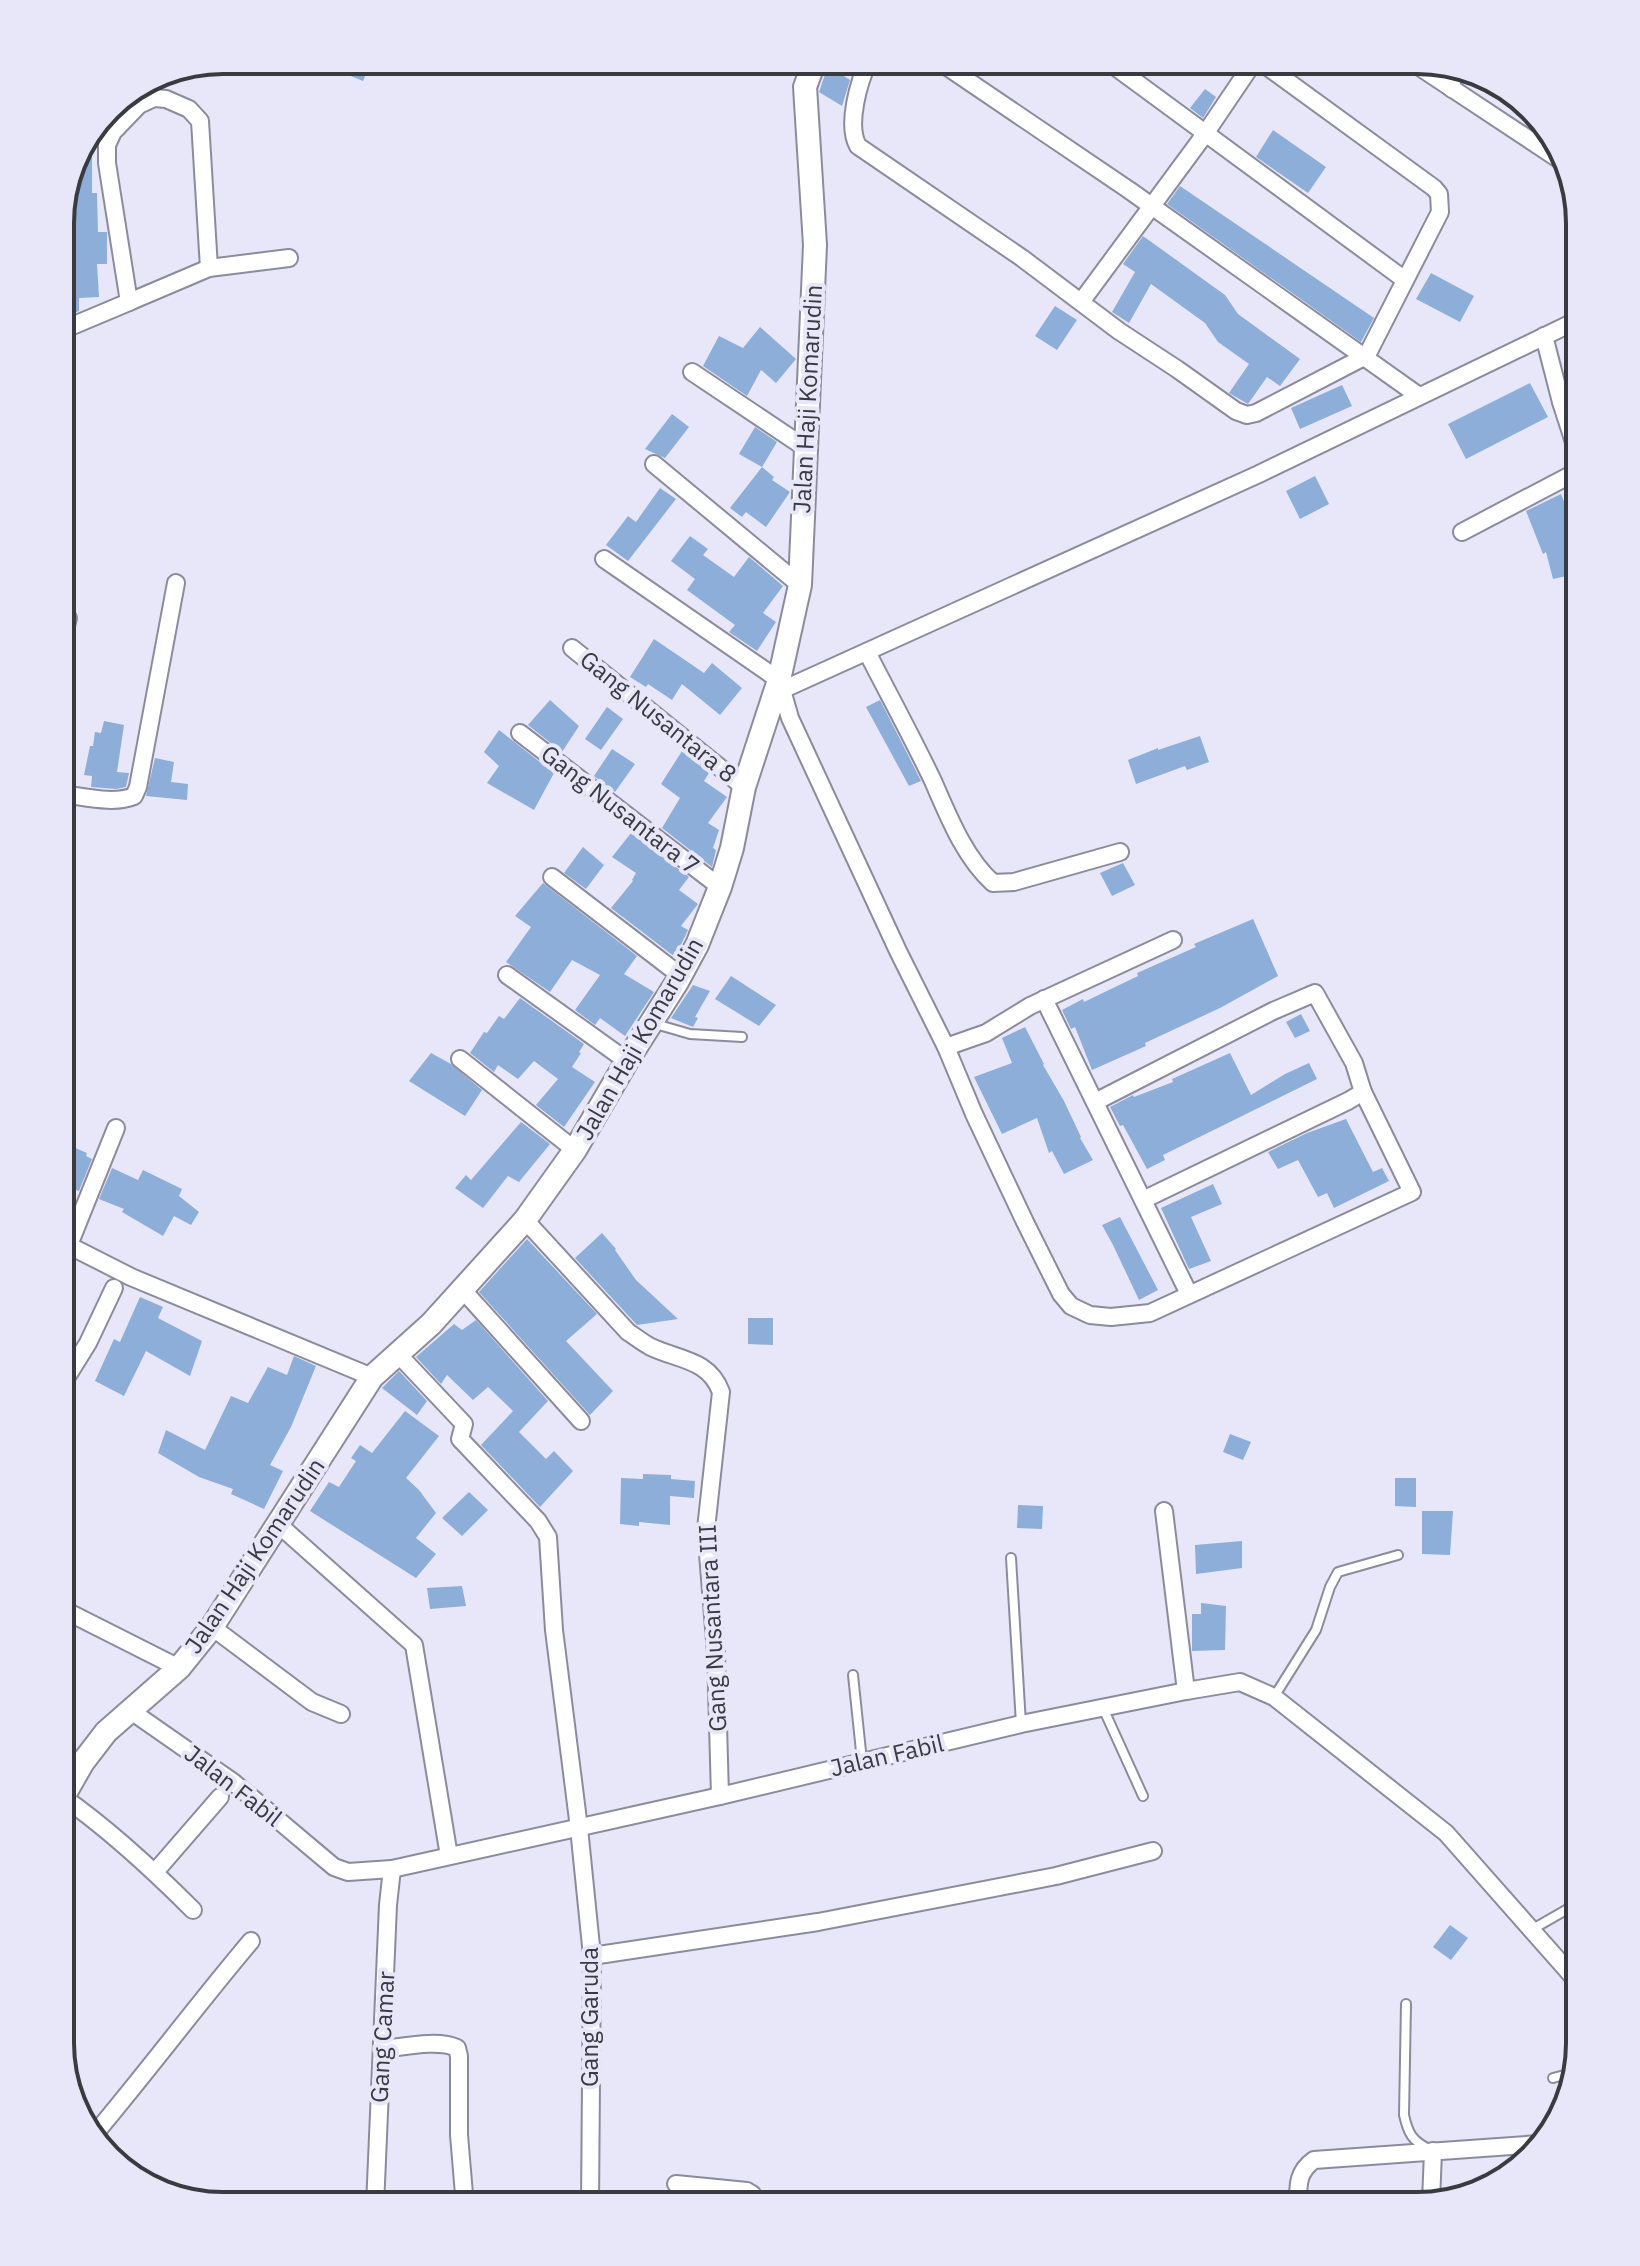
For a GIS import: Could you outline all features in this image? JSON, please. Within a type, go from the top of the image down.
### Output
[{"type":"street","name":"Jalan Haji Komarudin","points":[[74,1778],[106,1732],[179,1668],[212,1627],[372,1377],[431,1324],[525,1220],[575,1150],[697,945],[720,887],[732,848],[744,787],[780,685],[800,585],[815,245],[805,87],[810,74]]},
{"type":"street","points":[[862,74],[854,115],[854,137],[858,146],[1022,258],[1119,331],[1236,411],[1247,415],[1365,357],[1440,212],[1439,194],[1434,188],[1275,74]]},
{"type":"street","points":[[957,74],[1419,396]]},
{"type":"street","points":[[1125,74],[1405,280]]},
{"type":"street","points":[[1081,302],[1246,74]]},
{"type":"street","points":[[1431,75],[1547,152]]},
{"type":"street","points":[[1452,79],[1452,89]]},
{"type":"street","points":[[129,302],[107,163],[107,145],[113,132],[139,105],[154,98],[166,99],[189,109],[200,121],[209,268]]},
{"type":"street","points":[[74,325],[209,268],[289,258]]},
{"type":"street","points":[[780,685],[867,652],[1259,474],[1566,326]]},
{"type":"street","points":[[1544,336],[1566,418]]},
{"type":"street","points":[[692,372],[807,449]]},
{"type":"street","points":[[1561,402],[1566,401]]},
{"type":"street","points":[[654,464],[800,585]]},
{"type":"street","points":[[1462,532],[1566,477]]},
{"type":"street","points":[[604,559],[780,685],[790,718],[946,1047],[974,1114],[1061,1294],[1071,1306],[1090,1315],[1111,1317],[1150,1313],[1412,1192],[1363,1092],[1354,1063],[1315,993],[1273,1011],[1095,1102]]},
{"type":"street","points":[[74,796],[116,800],[134,796],[176,583]]},
{"type":"street","name":"Gang Nusantara 8","points":[[572,648],[744,787]]},
{"type":"street","points":[[867,652],[950,822],[984,875],[993,883],[1014,882],[1120,852]]},
{"type":"street","name":"Gang Nusantara 7","points":[[520,733],[720,887]]},
{"type":"street","points":[[552,877],[681,976]]},
{"type":"street","points":[[946,1047],[986,1033],[1044,999],[1173,940]]},
{"type":"street","points":[[507,975],[627,1061]]},
{"type":"street","points":[[1044,999],[1189,1294]]},
{"type":"street","points":[[460,1059],[575,1150]]},
{"type":"street","points":[[1143,1200],[1363,1092]]},
{"type":"street","points":[[74,1223],[116,1128]]},
{"type":"street","name":"Gang Nusantara III","points":[[525,1220],[628,1332],[649,1346],[695,1363],[717,1380],[721,1392],[706,1529],[716,1653],[720,1796]]},
{"type":"street","points":[[74,1248],[131,1277],[372,1377]]},
{"type":"street","points":[[74,1366],[114,1288]]},
{"type":"street","points":[[461,1288],[581,1421]]},
{"type":"street","name":"Gang Garuda","points":[[397,1353],[464,1424],[460,1439],[538,1521],[548,1537],[554,1630],[592,1956],[590,2192]]},
{"type":"street","points":[[1164,1511],[1186,1691]]},
{"type":"street","points":[[278,1524],[414,1645],[449,1856]]},
{"type":"street","points":[[74,1615],[179,1668]]},
{"type":"street","points":[[212,1627],[312,1702],[341,1714]]},
{"type":"street","name":"Jalan Fabil","points":[[131,1711],[233,1782],[334,1867],[348,1872],[392,1869],[720,1796],[1021,1724],[1240,1682],[1274,1697],[1446,1833],[1566,1969]]},
{"type":"street","points":[[74,1760],[83,1762]]},
{"type":"street","points":[[155,1872],[220,1797]]},
{"type":"street","points":[[74,1806],[155,1872],[193,1910]]},
{"type":"street","points":[[592,1956],[818,1922],[1056,1876],[1153,1851]]},
{"type":"street","name":"Gang Camar","points":[[376,2192],[392,1869]]},
{"type":"street","points":[[101,2127],[251,1941]]},
{"type":"street","points":[[383,2049],[440,2044],[457,2048],[464,2192]]},
{"type":"street","points":[[1297,2192],[1297,2184],[1304,2167],[1314,2160],[1525,2145]]},
{"type":"street","points":[[1431,2191],[1433,2151]]},
{"type":"street","points":[[676,2184],[749,2192]]},
{"type":"lane","points":[[651,1023],[690,1034],[742,1037]]},
{"type":"lane","points":[[1274,1697],[1316,1630],[1338,1572],[1398,1555]]},
{"type":"lane","points":[[1011,1558],[1021,1724]]},
{"type":"lane","points":[[853,1675],[862,1761]]},
{"type":"lane","points":[[1103,1707],[1143,1796]]},
{"type":"lane","points":[[1530,1930],[1566,1910]]},
{"type":"lane","points":[[1406,2004],[1404,2115],[1408,2133],[1415,2143],[1433,2151]]},
{"type":"lane","points":[[1553,2078],[1562,2076]]},
{"type":"building","points":[[346,74],[366,74],[363,81]]},
{"type":"building","points":[[825,74],[841,74],[850,80],[842,106],[819,92]]},
{"type":"building","points":[[1205,89],[1216,97],[1203,118],[1190,108]]},
{"type":"building","points":[[1273,130],[1326,167],[1308,193],[1256,157]]},
{"type":"building","points":[[92,152],[92,193],[97,193],[98,232],[107,232],[107,264],[97,264],[99,297],[79,298],[79,311],[74,313],[74,213],[79,185]]},
{"type":"building","points":[[1180,186],[1374,318],[1361,342],[1167,204]]},
{"type":"building","points":[[1143,236],[1225,295],[1238,314],[1300,359],[1280,386],[1267,377],[1248,404],[1229,393],[1249,364],[1218,342],[1205,323],[1151,284],[1129,323],[1112,312],[1135,272],[1123,264]]},
{"type":"building","points":[[1431,273],[1474,296],[1460,322],[1416,299]]},
{"type":"building","points":[[1055,306],[1077,320],[1057,350],[1035,336]]},
{"type":"building","points":[[760,327],[796,359],[776,383],[761,370],[747,396],[703,366],[719,336],[743,348]]},
{"type":"building","points":[[1530,383],[1548,417],[1466,459],[1448,424]]},
{"type":"building","points":[[1342,385],[1352,406],[1300,429],[1291,408]]},
{"type":"building","points":[[672,414],[689,427],[665,458],[645,449]]},
{"type":"building","points":[[755,427],[777,442],[762,467],[739,454]]},
{"type":"building","points":[[762,467],[774,477],[772,480],[790,492],[766,527],[746,512],[742,517],[730,508]]},
{"type":"building","points":[[1315,476],[1329,504],[1300,519],[1286,491]]},
{"type":"building","points":[[660,488],[676,499],[628,561],[606,545],[628,516],[636,522]]},
{"type":"building","points":[[1561,494],[1566,506],[1566,576],[1553,579],[1546,552],[1543,554],[1526,511]]},
{"type":"building","points":[[690,536],[708,549],[703,555],[734,577],[749,557],[783,586],[763,613],[776,622],[757,651],[729,632],[735,625],[687,590],[695,579],[671,561]]},
{"type":"building","points":[[654,639],[704,673],[712,663],[742,688],[720,715],[682,684],[672,700],[648,684],[646,687],[630,677]]},
{"type":"building","points":[[550,700],[579,726],[562,752],[528,725]]},
{"type":"building","points":[[880,700],[921,781],[909,786],[866,707]]},
{"type":"building","points":[[607,707],[623,719],[601,750],[585,739]]},
{"type":"building","points":[[104,721],[124,725],[117,772],[129,773],[126,787],[91,787],[92,776],[84,775],[95,732],[101,733]]},
{"type":"building","points":[[499,730],[554,773],[534,810],[487,783],[499,766],[484,752]]},
{"type":"building","points":[[1200,736],[1209,762],[1187,770],[1185,766],[1136,784],[1128,760]]},
{"type":"building","points":[[612,749],[635,764],[615,792],[594,776]]},
{"type":"building","points":[[682,751],[709,773],[704,781],[727,797],[708,823],[719,830],[713,848],[716,850],[712,867],[662,828],[680,798],[661,784]]},
{"type":"building","points":[[155,758],[174,762],[171,782],[188,784],[187,800],[146,796]]},
{"type":"building","points":[[631,833],[689,877],[679,890],[698,904],[681,926],[688,930],[675,957],[611,908],[636,873],[612,857]]},
{"type":"building","points":[[583,847],[604,865],[586,889],[564,873]]},
{"type":"building","points":[[1123,863],[1135,885],[1112,896],[1100,873]]},
{"type":"building","points":[[543,883],[637,956],[624,974],[654,992],[625,1036],[600,1018],[595,1025],[575,1010],[600,975],[572,960],[550,992],[506,962],[531,927],[515,916]]},
{"type":"building","points":[[1253,919],[1278,976],[1220,1008],[1145,1043],[1146,1046],[1092,1070],[1075,1027],[1071,1029],[1062,1010],[1196,947],[1194,944]]},
{"type":"building","points":[[731,976],[776,1005],[759,1026],[715,999]]},
{"type":"building","points":[[693,985],[710,991],[695,1017],[698,1018],[693,1027],[671,1018]]},
{"type":"building","points":[[520,998],[584,1044],[572,1067],[595,1082],[564,1127],[536,1105],[558,1079],[534,1061],[518,1079],[498,1065],[494,1072],[470,1053],[484,1032],[487,1033],[499,1016],[504,1019]]},
{"type":"building","points":[[1301,1014],[1310,1031],[1295,1038],[1286,1022]]},
{"type":"building","points":[[1025,1027],[1093,1160],[1064,1174],[1052,1151],[1049,1153],[1037,1118],[1002,1134],[974,1077],[1012,1063],[1002,1038]]},
{"type":"building","points":[[431,1053],[451,1064],[482,1090],[465,1116],[409,1081]]},
{"type":"building","points":[[1230,1053],[1251,1095],[1309,1063],[1317,1079],[1163,1155],[1165,1160],[1147,1169],[1110,1107],[1133,1095],[1173,1082],[1172,1079]]},
{"type":"building","points":[[1346,1119],[1373,1172],[1382,1168],[1389,1181],[1334,1208],[1327,1193],[1318,1197],[1298,1160],[1278,1169],[1268,1152]]},
{"type":"building","points":[[521,1122],[550,1144],[519,1182],[508,1176],[483,1208],[455,1188],[466,1175],[471,1180]]},
{"type":"building","points":[[74,1147],[92,1159],[79,1191],[74,1189]]},
{"type":"building","points":[[112,1168],[138,1180],[143,1170],[182,1189],[179,1196],[199,1212],[191,1225],[174,1216],[163,1236],[122,1212],[124,1209],[99,1199]]},
{"type":"building","points":[[1213,1184],[1222,1204],[1191,1217],[1211,1261],[1189,1269],[1161,1208]]},
{"type":"building","points":[[1120,1217],[1158,1290],[1139,1300],[1102,1225]]},
{"type":"building","points":[[602,1233],[636,1280],[678,1319],[637,1325],[575,1258]]},
{"type":"building","points":[[527,1239],[597,1314],[566,1341],[613,1391],[590,1415],[479,1292]]},
{"type":"building","points":[[140,1297],[163,1307],[158,1318],[202,1341],[190,1376],[146,1351],[124,1396],[95,1381],[114,1339],[120,1342]]},
{"type":"building","points":[[748,1318],[773,1318],[773,1345],[748,1344]]},
{"type":"building","points":[[476,1320],[548,1401],[519,1432],[546,1459],[554,1451],[573,1471],[540,1507],[481,1445],[513,1411],[488,1387],[473,1400],[447,1375],[441,1384],[416,1357],[454,1324],[462,1330]]},
{"type":"building","points":[[294,1356],[316,1366],[291,1427],[270,1465],[283,1471],[264,1509],[231,1494],[233,1489],[199,1477],[158,1453],[166,1430],[205,1450],[231,1396],[248,1403],[268,1367],[287,1375]]},
{"type":"building","points":[[399,1371],[427,1401],[417,1415],[382,1388]]},
{"type":"building","points":[[405,1411],[439,1436],[406,1478],[436,1513],[416,1538],[436,1554],[416,1578],[310,1511],[329,1482],[339,1487],[356,1461],[351,1458],[360,1445],[372,1453]]},
{"type":"building","points":[[1230,1434],[1251,1442],[1243,1460],[1223,1452]]},
{"type":"building","points":[[643,1474],[671,1475],[671,1479],[695,1481],[694,1498],[670,1496],[670,1525],[620,1524],[621,1478],[643,1479]]},
{"type":"building","points":[[1395,1478],[1416,1478],[1416,1507],[1395,1506]]},
{"type":"building","points":[[469,1492],[488,1510],[462,1536],[442,1518]]},
{"type":"building","points":[[1018,1505],[1043,1506],[1042,1529],[1017,1528]]},
{"type":"building","points":[[1422,1511],[1453,1511],[1450,1555],[1422,1554]]},
{"type":"building","points":[[1242,1541],[1242,1568],[1196,1574],[1195,1545]]},
{"type":"building","points":[[462,1586],[466,1606],[430,1609],[427,1588]]},
{"type":"building","points":[[1201,1603],[1226,1606],[1225,1650],[1192,1651],[1192,1614],[1201,1614]]},
{"type":"building","points":[[1450,1925],[1468,1938],[1451,1960],[1433,1947]]}]
